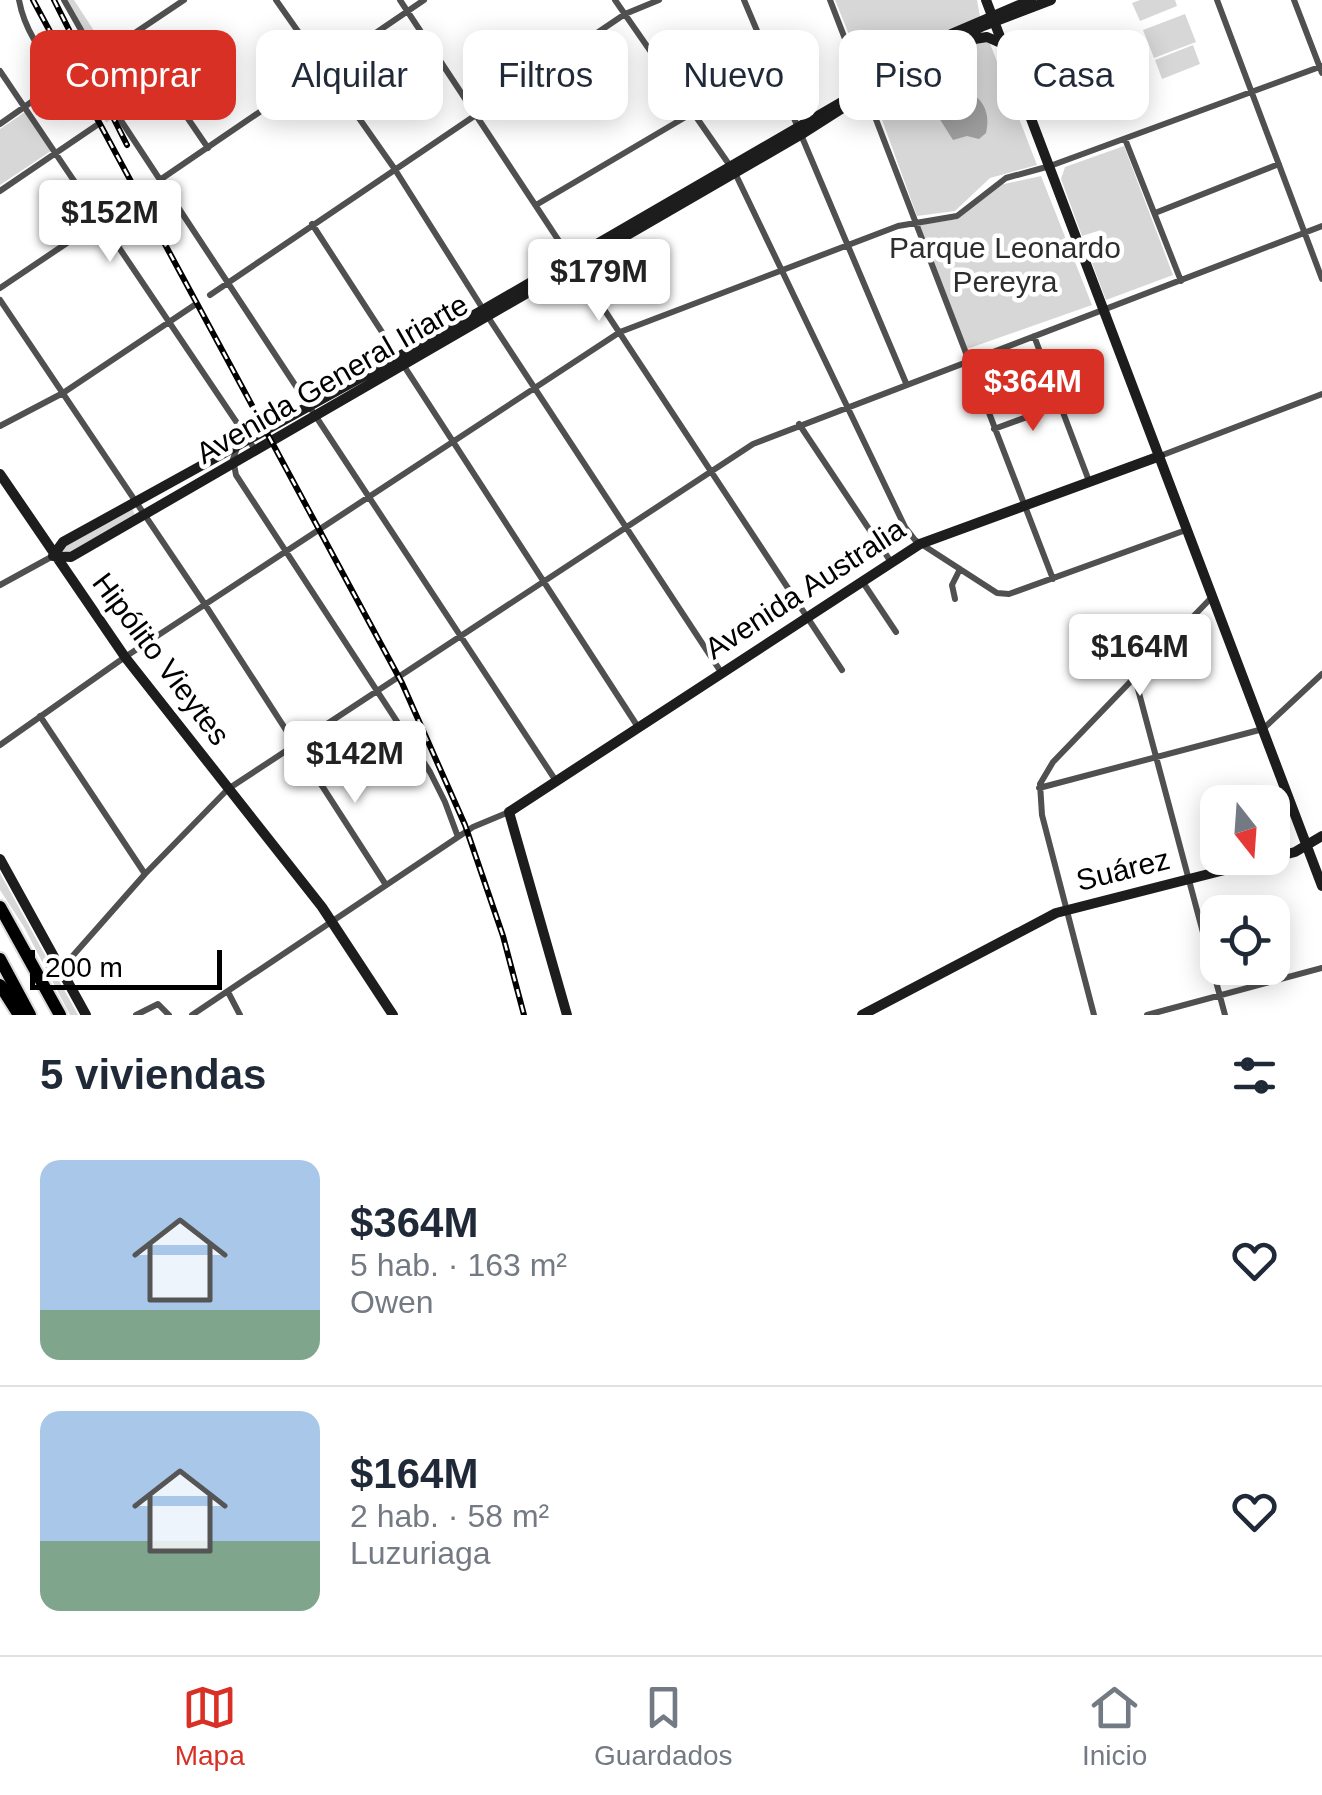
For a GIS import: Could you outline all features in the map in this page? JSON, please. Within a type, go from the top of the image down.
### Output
[{"type":"highway","points":[[0,907],[60,1015]]},
{"type":"highway","points":[[0,959],[30,1015]]},
{"type":"highway","points":[[0,985],[19,1015]]},
{"type":"main road","points":[[986,0],[998,30]]},
{"type":"main road","name":"Avenida General Iriarte","points":[[966,30],[1031,0]]},
{"type":"main road","name":"Avenida General Iriarte","points":[[971,30],[993,18],[1051,0]]},
{"type":"main road","name":"Avenida General Iriarte","points":[[53,556],[63,542],[244,443],[313,411],[839,108]]},
{"type":"main road","points":[[1032,120],[1322,886]]},
{"type":"main road","name":"Avenida General Iriarte","points":[[53,556],[71,557],[233,466],[313,411]]},
{"type":"main road","name":"Avenida Australia","points":[[509,812],[920,544],[1160,456]]},
{"type":"main road","name":"Hipólito Vieytes","points":[[0,474],[126,657],[333,924],[388,1013]]},
{"type":"main road","points":[[509,812],[567,1015]]},
{"type":"main road","points":[[1309,853],[1322,836]]},
{"type":"main road","points":[[1309,853],[1322,849]]},
{"type":"main road","name":"Suárez","points":[[862,1015],[1066,909],[1309,853]]},
{"type":"main road","points":[[0,859],[86,1015]]},
{"type":"street","points":[[0,124],[65,79],[48,63],[23,20],[19,0]]},
{"type":"street","points":[[64,0],[80,30]]},
{"type":"street","points":[[140,30],[184,0]]},
{"type":"street","points":[[276,0],[298,30]]},
{"type":"street","points":[[400,0],[463,93]]},
{"type":"street","points":[[382,30],[424,0]]},
{"type":"street","points":[[615,0],[648,48]]},
{"type":"street","points":[[601,30],[624,14],[659,0]]},
{"type":"street","points":[[744,0],[906,384]]},
{"type":"street","points":[[830,0],[841,30]]},
{"type":"street","points":[[1216,0],[1322,278]]},
{"type":"street","points":[[0,744],[620,332],[914,222],[960,215],[1002,180],[1321,69],[1294,0]]},
{"type":"street","points":[[0,72],[170,322],[244,443],[256,452]]},
{"type":"street","points":[[151,186],[256,115]]},
{"type":"street","points":[[120,120],[556,781]]},
{"type":"street","points":[[188,120],[208,148]]},
{"type":"street","points":[[361,120],[721,672]]},
{"type":"street","points":[[210,295],[470,120]]},
{"type":"street","points":[[481,120],[842,670]]},
{"type":"street","points":[[536,205],[680,120]]},
{"type":"street","points":[[699,120],[733,170],[906,527],[920,544],[997,593],[1009,594],[1188,529]]},
{"type":"street","points":[[875,120],[1052,579]]},
{"type":"street","points":[[0,191],[97,125]]},
{"type":"street","points":[[1125,139],[1181,281]]},
{"type":"street","points":[[1154,213],[1279,164]]},
{"type":"street","points":[[0,288],[137,196]]},
{"type":"street","points":[[312,224],[638,727]]},
{"type":"street","points":[[61,969],[145,874],[228,789],[753,444],[1322,226]]},
{"type":"street","points":[[0,300],[206,606],[386,886]]},
{"type":"street","points":[[0,426],[63,393],[196,304]]},
{"type":"street","points":[[1034,336],[1089,482]]},
{"type":"street","name":"Avenida Australia","points":[[1160,456],[1322,394]]},
{"type":"street","points":[[994,429],[1060,405]]},
{"type":"street","points":[[799,424],[892,562]]},
{"type":"street","points":[[244,443],[233,466],[438,786],[458,837]]},
{"type":"street","name":"Avenida General Iriarte","points":[[0,585],[53,556]]},
{"type":"street","points":[[956,599],[952,585],[960,570]]},
{"type":"street","points":[[862,581],[896,632]]},
{"type":"street","points":[[1094,1015],[1042,816],[1040,788],[1047,768],[1213,596]]},
{"type":"street","points":[[1040,788],[1263,729],[1322,674]]},
{"type":"street","points":[[1135,677],[1225,1015]]},
{"type":"street","points":[[40,716],[145,874]]},
{"type":"street","points":[[192,1015],[458,837],[509,812]]},
{"type":"street","points":[[1147,1015],[1322,968]]},
{"type":"street","points":[[228,992],[240,1015]]},
{"type":"street","points":[[136,1015],[161,1005],[169,1015]]},
{"type":"green space","points":[[62,0],[74,0],[94,30],[77,30]]},
{"type":"green space","points":[[835,0],[977,0],[980,17],[952,30],[847,30]]},
{"type":"green space","points":[[1175,0],[1177,6],[1140,21],[1132,3]]},
{"type":"green space","points":[[1185,14],[1196,42],[1154,58],[1149,30],[1143,30]]},
{"type":"green space","name":"Parque Leonardo Pereyra","points":[[989,41],[997,62],[997,120],[1020,120],[1037,165],[990,178],[955,211],[917,216],[882,120],[977,120],[977,42]]},
{"type":"green space","points":[[1193,45],[1200,64],[1162,79],[1155,60]]},
{"type":"green space","points":[[25,112],[51,151],[0,185],[0,129]]},
{"type":"green space","points":[[1124,146],[1173,275],[1106,300],[1092,263],[1111,256],[1101,230],[1082,236],[1061,179],[1065,167]]},
{"type":"green space","name":"Parque Leonardo Pereyra","points":[[1041,176],[1092,305],[967,349],[919,225],[958,219],[995,186]]},
{"type":"green space","points":[[132,508],[135,515],[73,553],[63,551],[65,544]]},
{"type":"green space","points":[[0,873],[78,1015],[70,1015],[0,890]]},
{"type":"shaded area","points":[[977,98],[986,111],[986,133],[979,139],[967,136],[953,140],[940,120],[977,120]]},
{"type":"tunnel","points":[[97,125],[105,120]]},
{"type":"railway","points":[[33,0],[402,683],[465,825],[503,936],[524,1015]]},
{"type":"railway","points":[[54,0],[127,145]]}]
